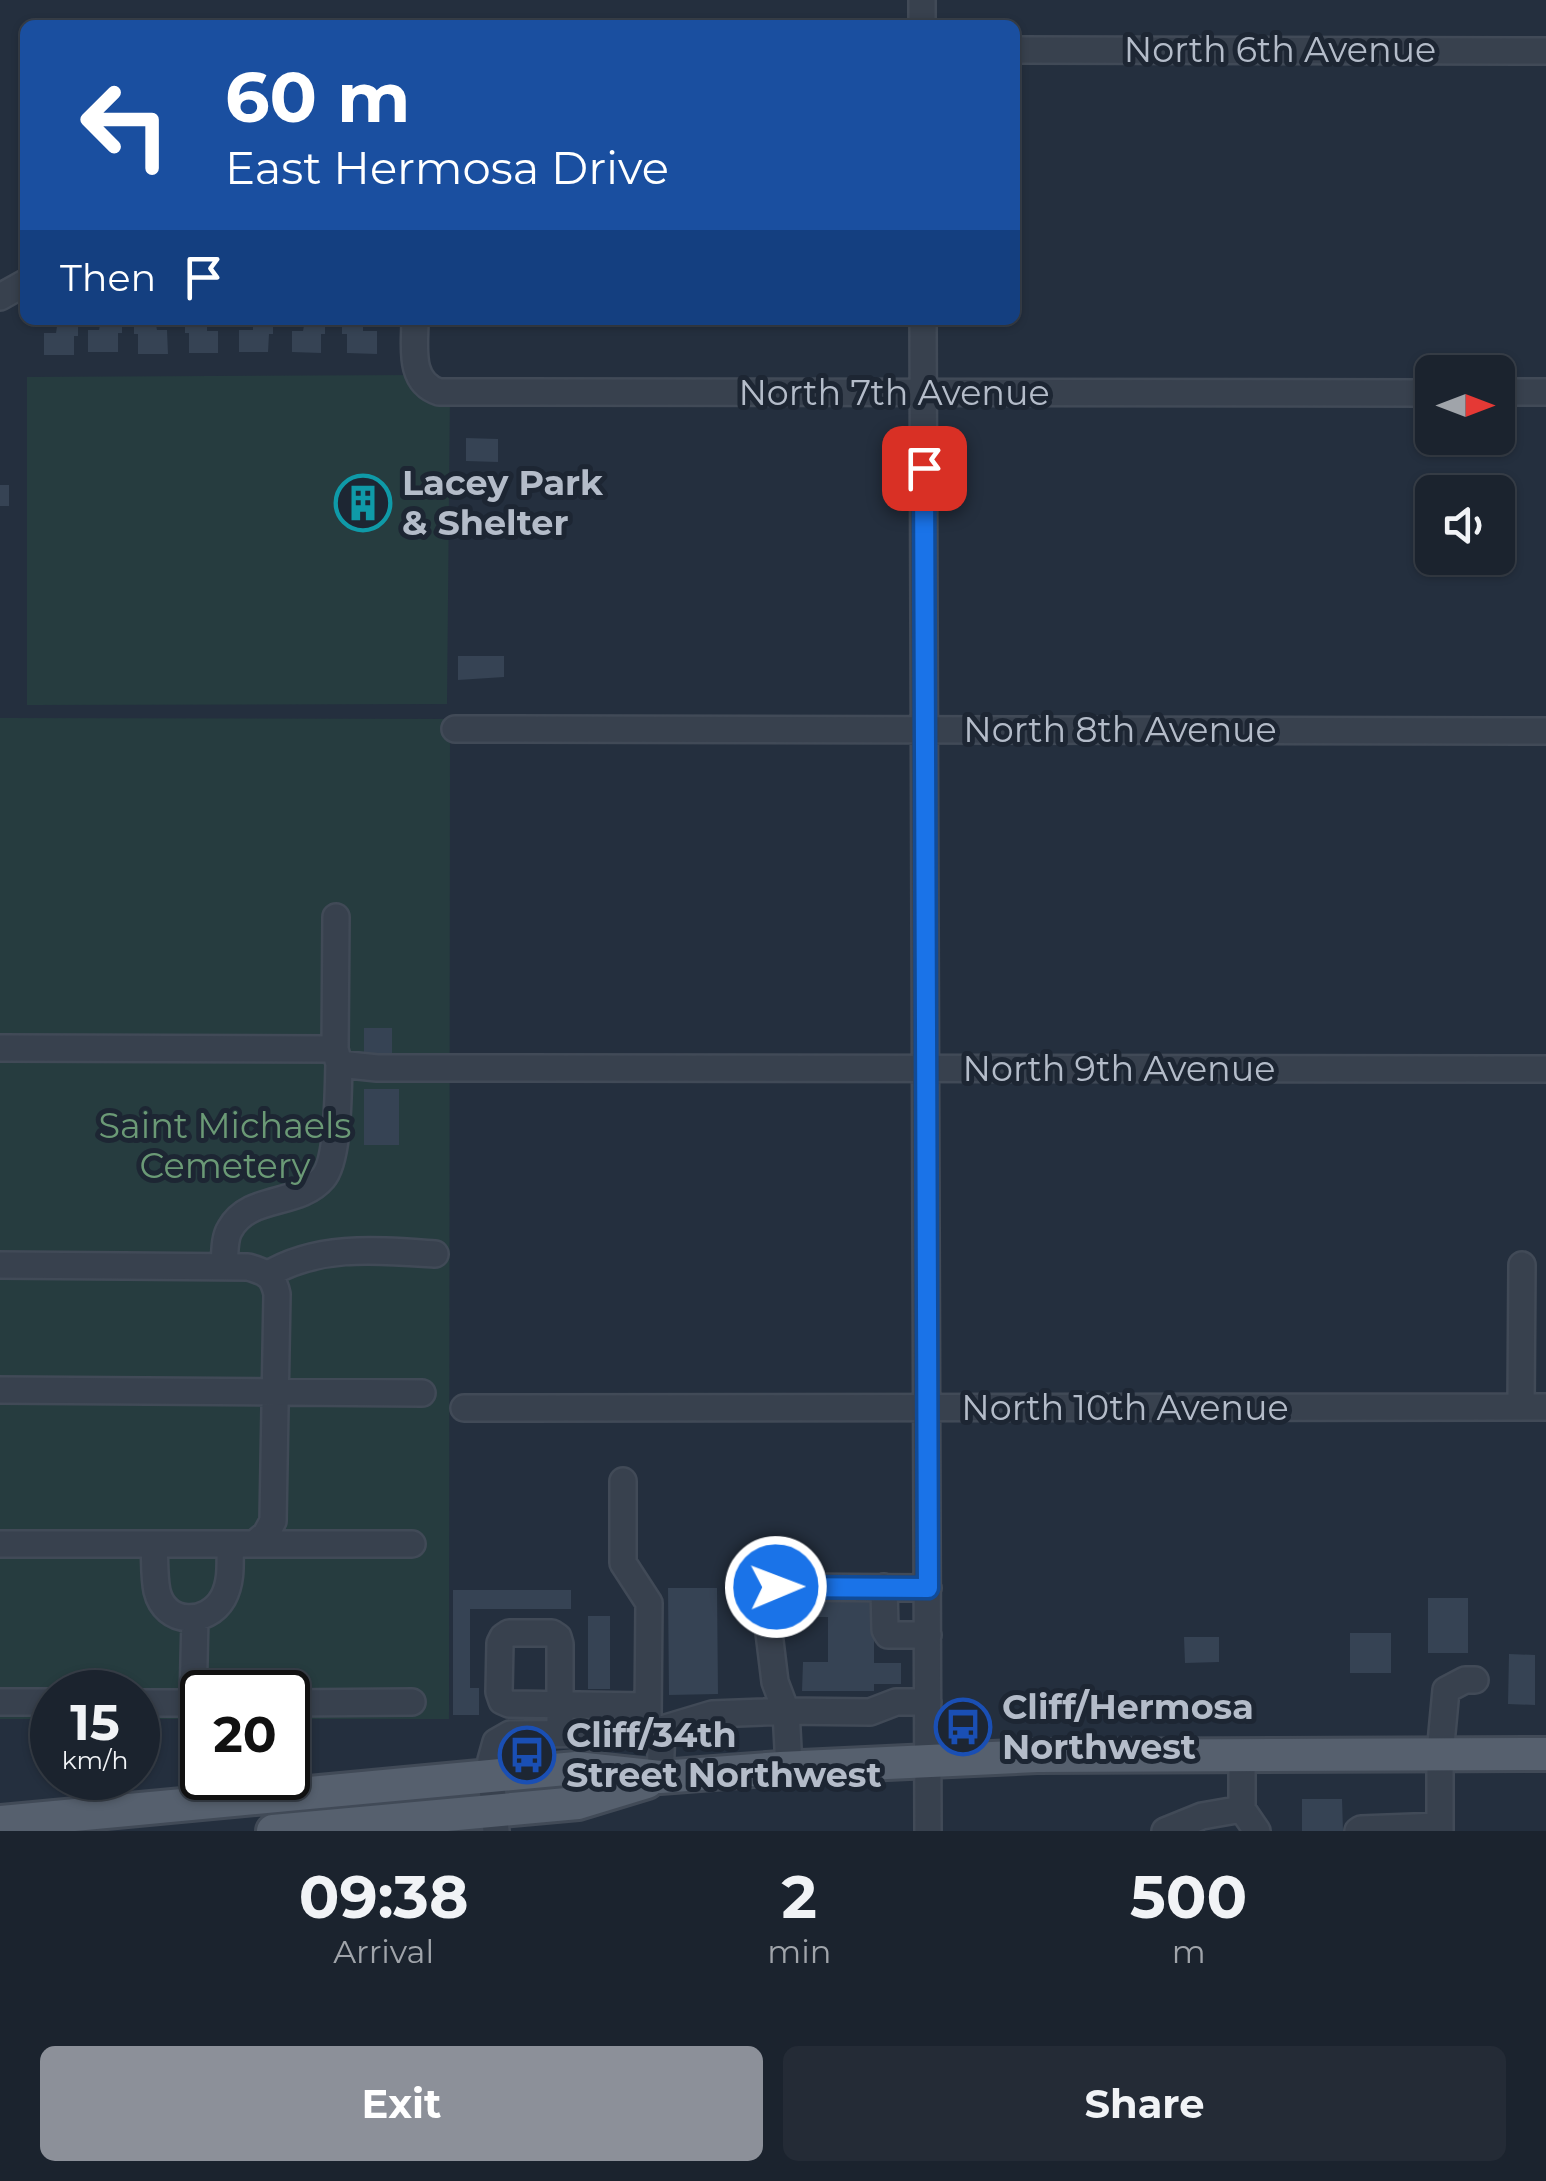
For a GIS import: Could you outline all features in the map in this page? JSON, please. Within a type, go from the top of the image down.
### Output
[{"type":"main road","points":[[0,1822],[576,1768],[660,1778],[789,1767],[1037,1756],[1546,1754]]},
{"type":"main road","points":[[273,1831],[495,1820],[578,1804],[660,1778]]},
{"type":"street","name":"North 6th Avenue","points":[[1020,50],[1546,51]]},
{"type":"street","name":"North 7th Avenue","points":[[415,325],[418,374],[439,392],[1415,392]]},
{"type":"street","points":[[923,325],[928,1831]]},
{"type":"street","points":[[1515,392],[1546,392]]},
{"type":"street","name":"North 8th Avenue","points":[[455,730],[1546,731]]},
{"type":"street","points":[[224,1267],[228,1231],[242,1215],[258,1205],[309,1189],[325,1177],[334,1157],[336,917]]},
{"type":"street","name":"North 9th Avenue","points":[[0,1048],[337,1057],[377,1068],[1546,1069]]},
{"type":"street","points":[[267,1275],[305,1258],[348,1251],[434,1254]]},
{"type":"street","points":[[0,1265],[248,1267],[262,1271],[274,1281],[277,1294],[273,1521],[266,1534],[242,1544],[222,1600],[214,1610],[194,1618],[173,1614],[162,1604],[154,1544]]},
{"type":"street","points":[[1522,1265],[1534,1408]]},
{"type":"street","points":[[0,1390],[422,1393]]},
{"type":"street","name":"North 10th Avenue","points":[[464,1408],[1534,1408]]},
{"type":"street","points":[[623,1481],[623,1563],[649,1603],[648,1706],[660,1778]]},
{"type":"street","points":[[0,1544],[412,1544]]},
{"type":"street","points":[[789,1767],[786,1711],[774,1682],[764,1600],[769,1592],[776,1587],[797,1586],[928,1588]]},
{"type":"street","points":[[884,1587],[888,1635],[928,1634]]},
{"type":"street","points":[[194,1618],[196,1670]]},
{"type":"street","points":[[1359,1830],[1440,1829],[1440,1754],[1446,1690],[1464,1680],[1474,1680]]},
{"type":"street","points":[[0,1702],[30,1702]]},
{"type":"street","points":[[310,1703],[412,1702]]},
{"type":"street","points":[[495,1820],[493,1751],[502,1737],[522,1732],[655,1731],[712,1714],[870,1712],[896,1702],[928,1702]]},
{"type":"street","points":[[560,1733],[560,1704],[648,1706]]},
{"type":"street","points":[[1242,1755],[1242,1809],[1257,1831]]},
{"type":"street","points":[[1164,1831],[1202,1816],[1242,1809]]},
{"type":"green space","points":[[418,375],[450,392],[447,704],[27,705],[27,377]]},
{"type":"green space","name":"Saint Michaels Cemetery","points":[[0,718],[450,719],[449,1719],[310,1719],[310,1670],[180,1670],[180,1719],[160,1719],[160,1670],[30,1670],[30,1719],[0,1719]]},
{"type":"building","points":[[57,325],[78,325],[74,355],[44,355],[44,333],[56,333]]},
{"type":"building","points":[[100,325],[122,325],[118,352],[88,352],[88,330],[99,330]]},
{"type":"building","points":[[134,325],[156,325],[157,330],[167,330],[168,354],[138,354],[138,334],[134,334]]},
{"type":"building","points":[[185,325],[207,325],[207,331],[218,331],[218,353],[189,353],[189,333],[185,333]]},
{"type":"building","points":[[253,325],[273,325],[268,352],[239,352],[239,330],[253,330]]},
{"type":"building","points":[[304,325],[325,325],[321,353],[292,352],[292,331],[303,331]]},
{"type":"building","points":[[342,325],[363,325],[363,331],[377,331],[377,354],[347,353],[347,334],[342,334]]},
{"type":"building","points":[[466,438],[498,439],[498,462],[466,461]]},
{"type":"building","points":[[0,485],[9,485],[9,506],[0,506]]},
{"type":"building","name":"Lacey Park & Shelter","points":[[354,487],[372,487],[372,520],[353,519]]},
{"type":"building","points":[[458,656],[504,656],[504,677],[458,680]]},
{"type":"building","points":[[364,1028],[392,1028],[392,1056],[364,1056]]},
{"type":"building","points":[[364,1089],[399,1089],[399,1145],[364,1145]]},
{"type":"building","points":[[668,1588],[717,1588],[718,1694],[669,1695]]},
{"type":"building","points":[[453,1590],[571,1590],[571,1609],[470,1609],[470,1688],[479,1688],[479,1715],[453,1715]]},
{"type":"building","points":[[812,1597],[874,1597],[874,1663],[901,1663],[901,1684],[874,1684],[874,1691],[802,1691],[803,1662],[828,1662],[828,1617],[812,1617]]},
{"type":"building","points":[[1428,1598],[1468,1598],[1468,1653],[1428,1653]]},
{"type":"building","points":[[588,1616],[610,1616],[610,1689],[588,1689]]},
{"type":"building","points":[[1350,1633],[1391,1633],[1391,1673],[1350,1673]]},
{"type":"building","points":[[1184,1637],[1219,1637],[1219,1662],[1185,1663]]},
{"type":"building","points":[[1509,1654],[1535,1655],[1535,1705],[1508,1704]]},
{"type":"building","points":[[1302,1799],[1342,1799],[1343,1831],[1302,1831]]},
{"type":"place","name":"Lacey Park & Shelter","points":[[363,503]]},
{"type":"place","name":"Cliff/Hermosa Northwest","points":[[963,1727]]},
{"type":"place","name":"Cliff/34th Street Northwest","points":[[527,1755]]},
{"type":"route","points":[[776,1587],[928,1588],[924,468]]}]
